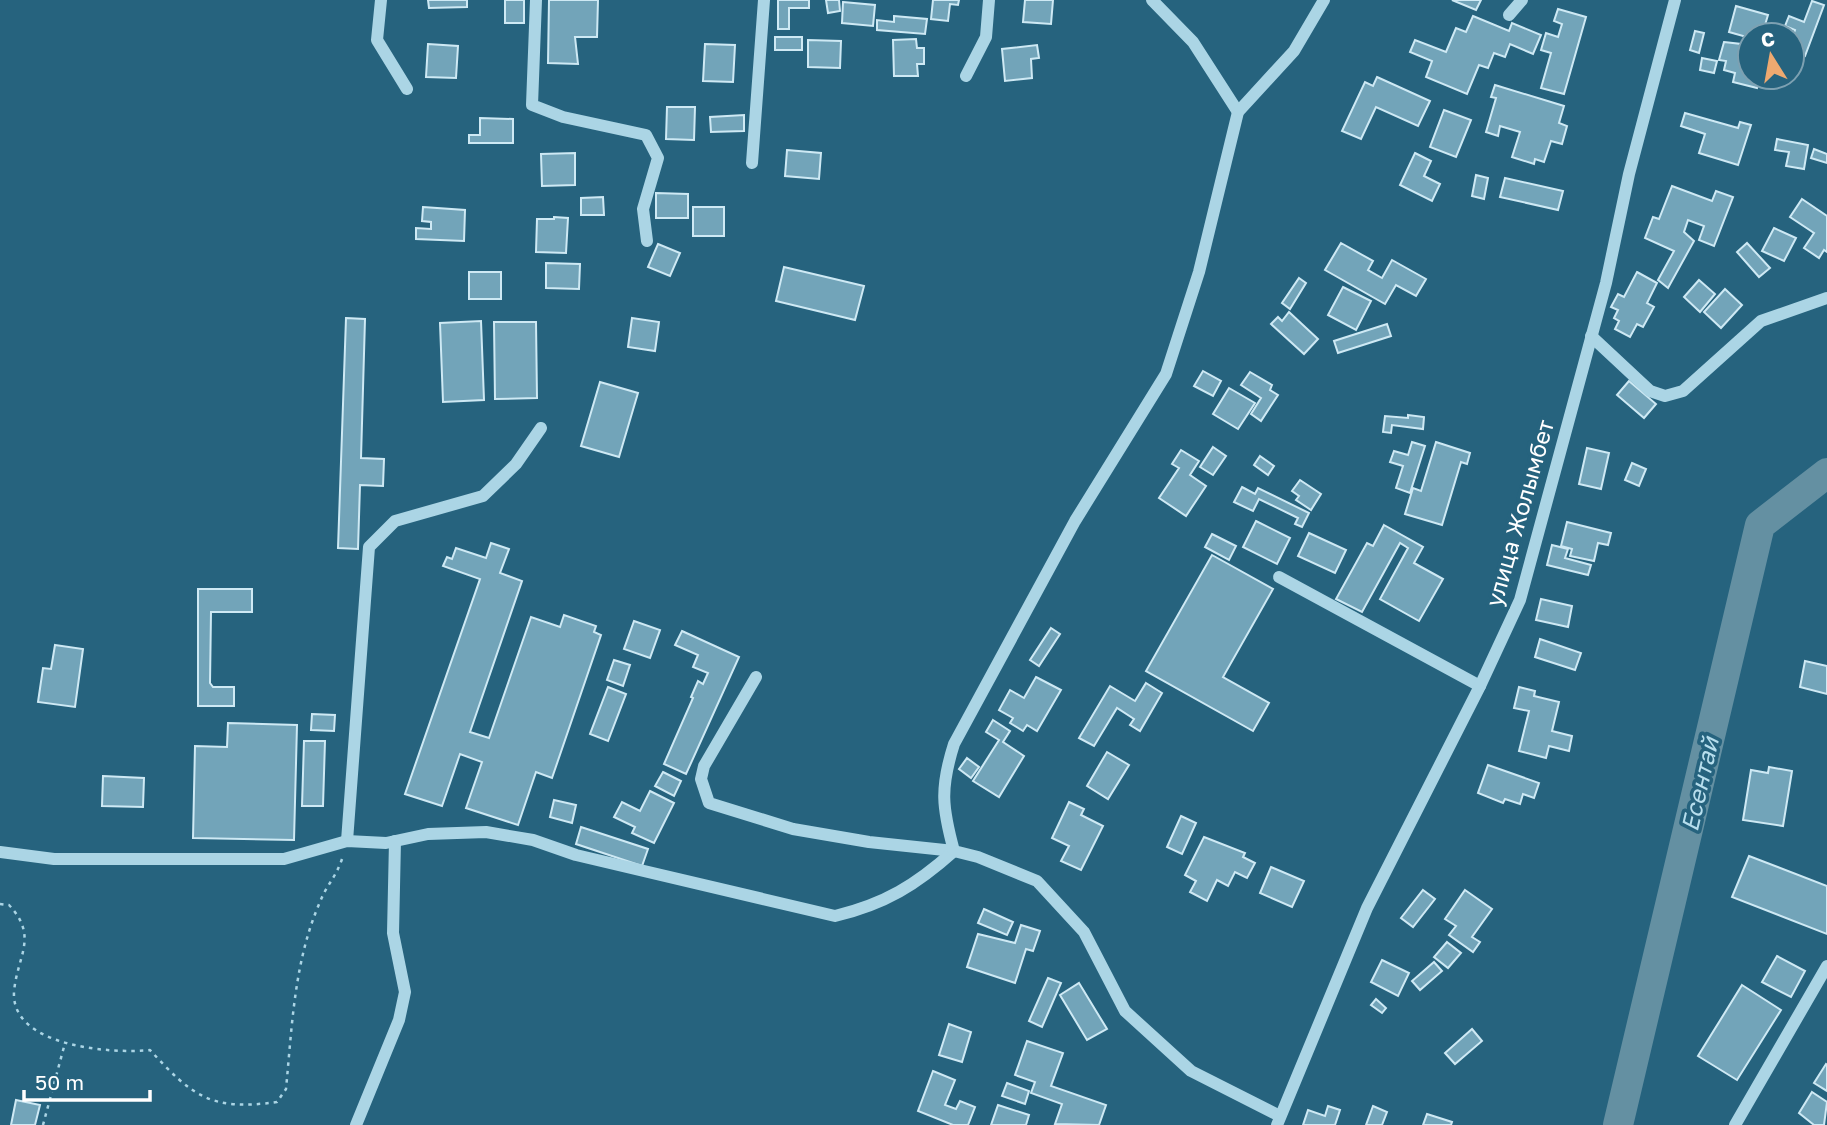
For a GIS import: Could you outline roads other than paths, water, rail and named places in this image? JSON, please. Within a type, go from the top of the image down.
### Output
[{"type":"street","points":[[381,0],[377,40],[407,89]]},
{"type":"street","points":[[536,0],[532,105],[563,117],[646,135],[658,158],[643,209],[647,241]]},
{"type":"street","points":[[752,163],[764,0]]},
{"type":"street","points":[[966,76],[986,37],[989,0]]},
{"type":"street","points":[[1152,0],[1193,42],[1238,111]]},
{"type":"street","points":[[954,851],[943,810],[943,779],[954,744],[1075,521],[1166,374],[1199,272],[1238,111],[1294,51],[1324,0]]},
{"type":"street","points":[[1509,15],[1522,0]]},
{"type":"street","name":"улица Жолымбет","points":[[1278,1121],[1367,908],[1480,686],[1520,600],[1591,336],[1675,0]]},
{"type":"street","points":[[1591,336],[1650,391],[1665,396],[1683,391],[1743,334],[1762,321],[1827,299]]},
{"type":"street","points":[[347,841],[369,547],[395,521],[483,496],[516,464],[541,428]]},
{"type":"street","points":[[1279,577],[1480,686]]},
{"type":"street","points":[[756,677],[705,766],[701,779],[709,803],[793,829],[869,842],[954,851],[978,857],[1037,881],[1084,932],[1125,1011],[1191,1071],[1278,1121]]},
{"type":"street","points":[[0,852],[54,859],[284,859],[347,841],[395,841],[428,834],[486,832],[533,840],[576,855],[835,916],[865,909],[920,882],[954,851]]},
{"type":"street","points":[[356,1125],[399,1020],[405,992],[393,933],[395,841]]},
{"type":"street","points":[[1735,1125],[1827,966]]},
{"type":"waterway","name":"Есентай","points":[[1618,1125],[1760,525],[1827,473]]}]
